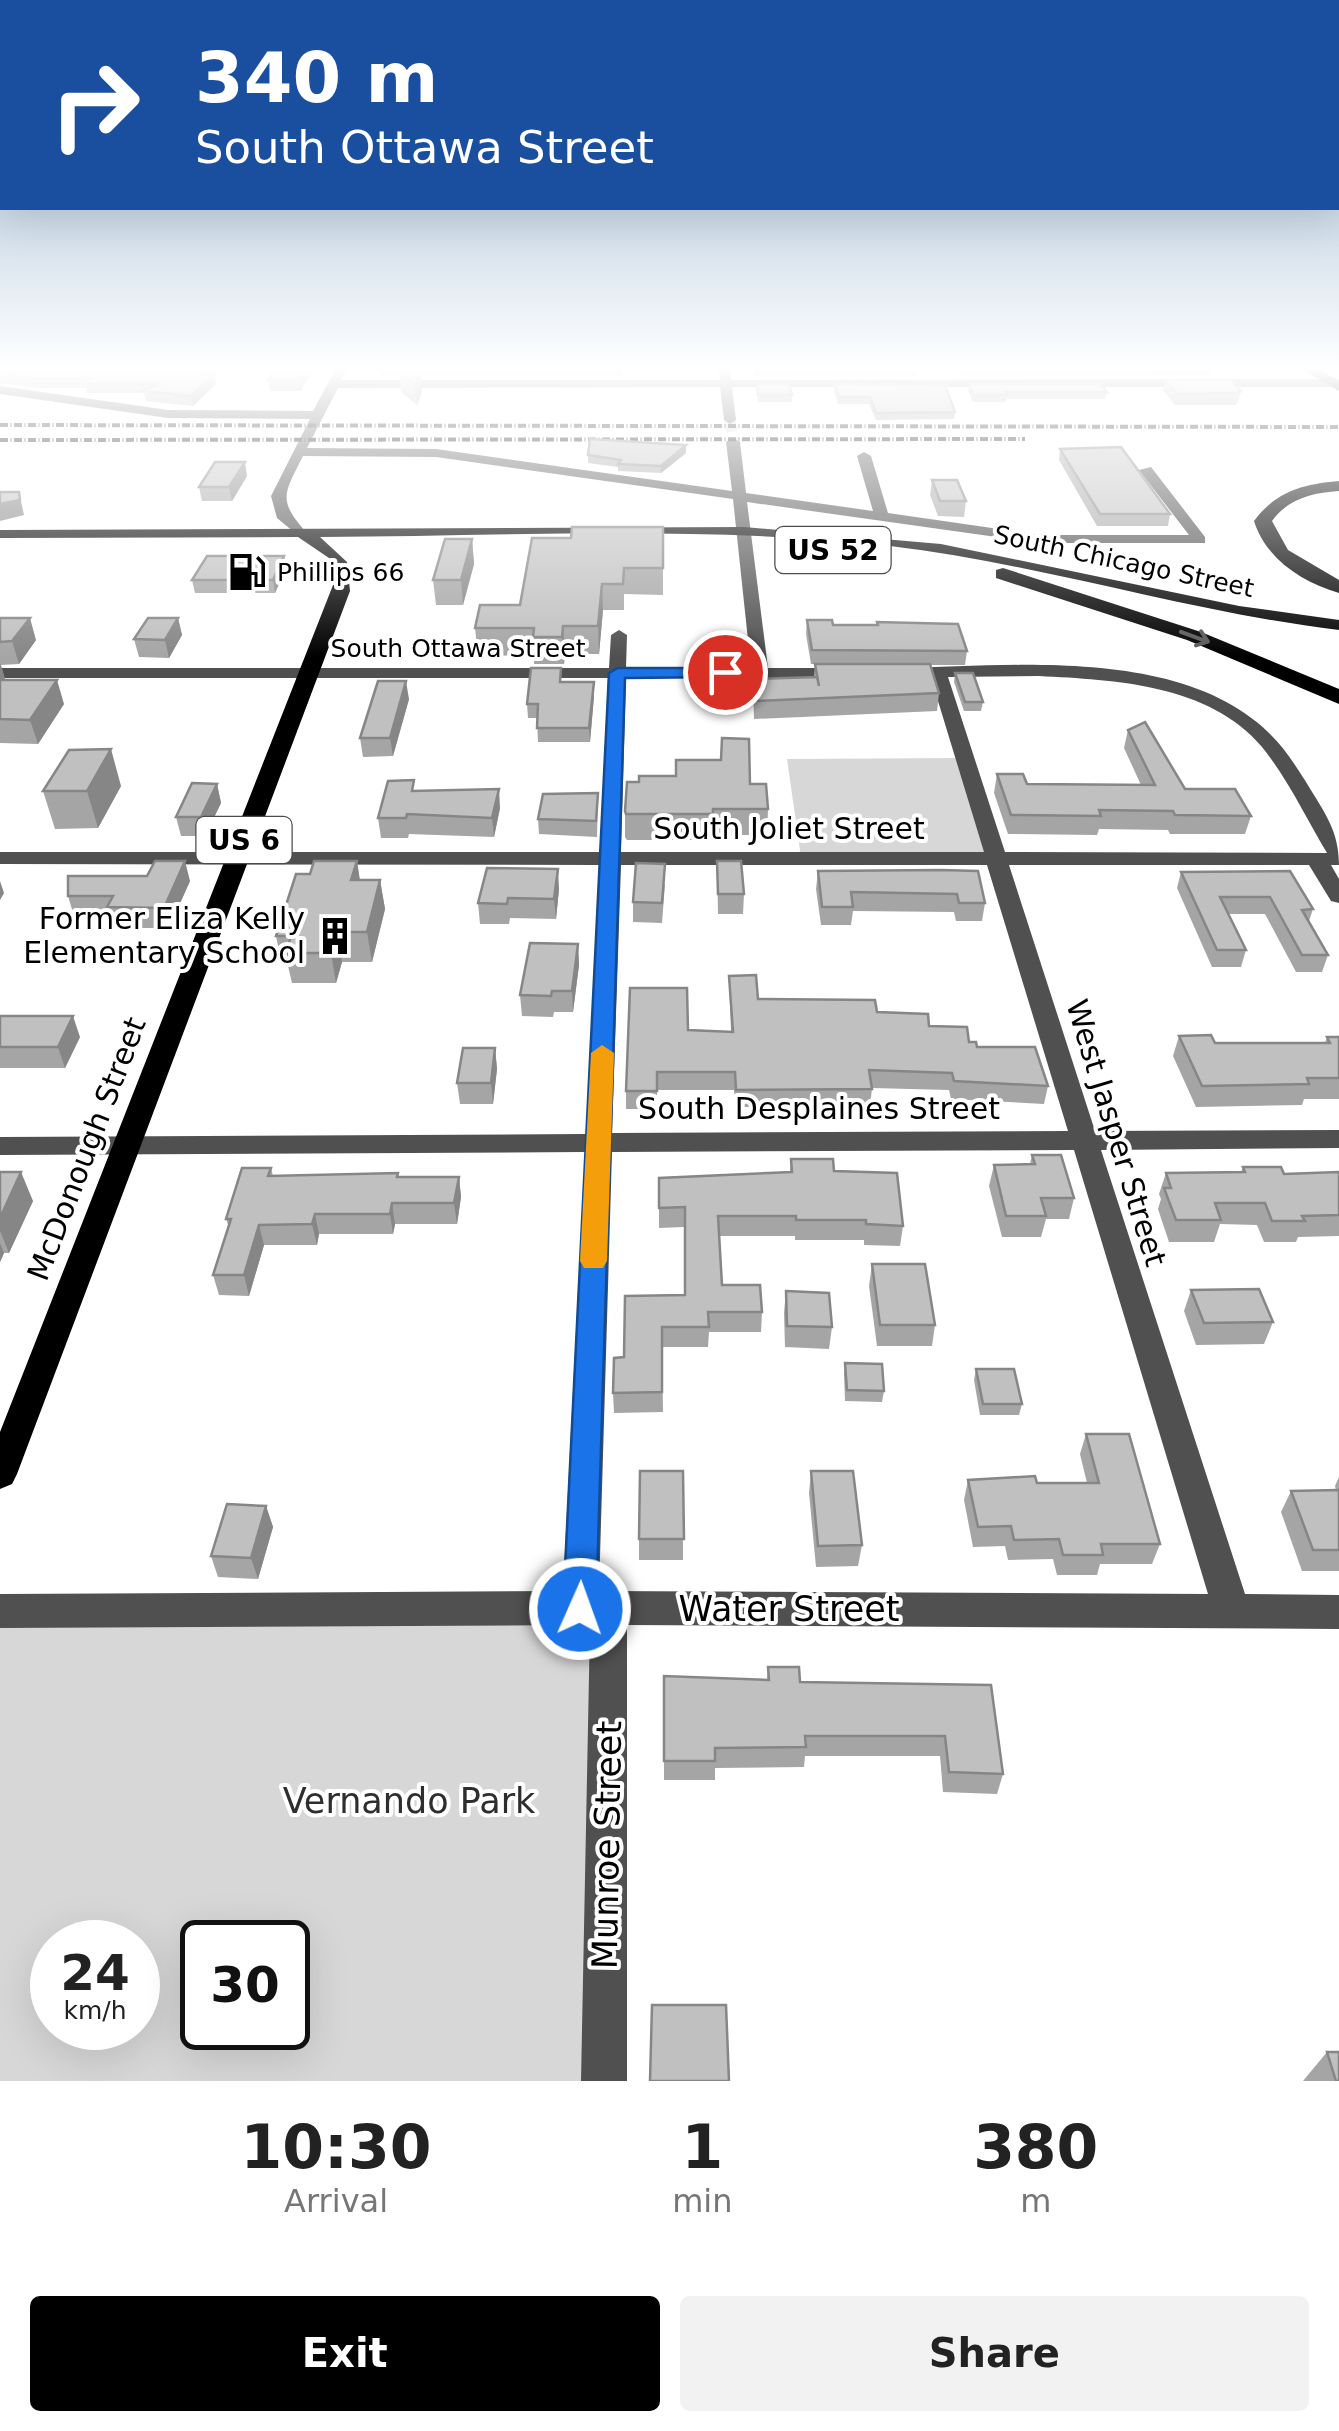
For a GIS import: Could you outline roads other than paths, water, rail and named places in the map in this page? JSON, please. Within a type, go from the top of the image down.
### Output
[{"type":"highway","points":[[1339,486],[1290,495],[1272,506],[1263,521],[1266,536],[1280,554],[1339,587]]},
{"type":"highway","points":[[1003,574],[1194,636],[1339,697]]},
{"type":"main road","name":"South Chicago Street","points":[[0,534],[744,538],[939,548],[1214,607],[1339,625]]},
{"type":"main road","name":"South Chicago Street","points":[[0,546],[310,538]]},
{"type":"main road","name":"McDonough Street","points":[[0,1474],[345,576],[338,556],[310,538]]},
{"type":"main road","name":"South Chicago Street","points":[[744,538],[1003,574],[1208,618],[1339,636]]},
{"type":"street","points":[[292,463],[276,504],[282,518],[310,538]]},
{"type":"street","points":[[509,463],[1040,538],[1200,540],[1146,470]]},
{"type":"street","points":[[736,463],[760,672]]},
{"type":"street","points":[[866,463],[882,516]]},
{"type":"street","name":"Munroe Street","points":[[604,2081],[594,1608],[598,1142],[619,635]]},
{"type":"street","name":"South Ottawa Street","points":[[0,673],[859,672]]},
{"type":"street","points":[[878,672],[1142,678],[1210,701],[1262,735],[1331,858],[1339,896]]},
{"type":"street","name":"West Jasper Street","points":[[938,673],[1232,1612]]},
{"type":"street","name":"South Joliet Street","points":[[0,858],[1331,858]]},
{"type":"street","name":"South Desplaines Street","points":[[0,1146],[1339,1139]]},
{"type":"street","name":"Water Street","points":[[0,1611],[594,1608],[1339,1612]]},
{"type":"place","name":"Phillips 66","points":[[247,572]]},
{"type":"place","name":"Former Eliza Kelly Elementary School","points":[[335,936]]},
{"type":"park label","name":"Vernando Park","points":[[409,1801]]}]
